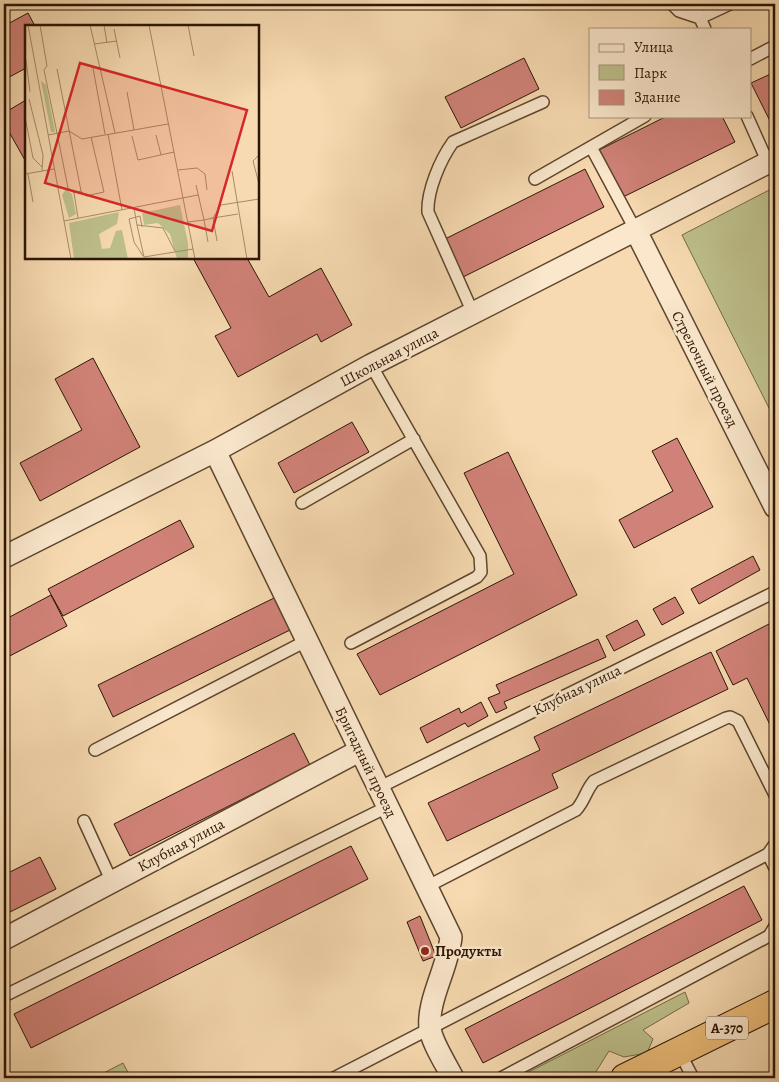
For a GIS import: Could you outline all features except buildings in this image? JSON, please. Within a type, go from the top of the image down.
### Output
[{"type":"highway","name":"А-370","points":[[625,1078],[775,1004]]},
{"type":"street","name":"Школьная улица","points":[[4,557],[215,451],[371,365],[772,161]]},
{"type":"street","name":"Стрелочный проезд","points":[[636,231],[775,507]]},
{"type":"street","name":"Бригадный проезд","points":[[215,451],[308,640],[359,751],[428,886],[451,937],[449,956],[431,1006],[430,1030],[453,1078]]},
{"type":"street","name":"Клубная улица","points":[[4,940],[359,751]]},
{"type":"lane","points":[[672,4],[679,11],[700,18],[730,4]]},
{"type":"lane","points":[[694,4],[705,28]]},
{"type":"lane","points":[[752,58],[775,46]]},
{"type":"lane","points":[[473,313],[428,212],[427,201],[447,150],[453,142],[543,102]]},
{"type":"lane","points":[[535,179],[642,118]]},
{"type":"lane","points":[[748,118],[772,161]]},
{"type":"lane","points":[[591,147],[636,231]]},
{"type":"lane","points":[[351,643],[477,577],[481,572],[480,556],[371,365]]},
{"type":"lane","points":[[302,504],[414,439]]},
{"type":"lane","name":"Клубная улица","points":[[378,788],[775,592]]},
{"type":"lane","points":[[95,750],[308,640]]},
{"type":"lane","points":[[428,886],[576,810],[582,804],[594,781],[726,718],[730,717],[738,722],[775,795]]},
{"type":"lane","points":[[8,994],[387,807]]},
{"type":"lane","points":[[84,821],[112,882]]},
{"type":"lane","points":[[334,1078],[768,854],[775,844]]},
{"type":"lane","points":[[768,854],[775,868]]},
{"type":"lane","points":[[500,1078],[769,936],[775,926]]},
{"type":"lane","points":[[679,1051],[693,1078]]},
{"type":"green space","points":[[775,187],[775,420],[682,235]]},
{"type":"green space","points":[[685,992],[689,1003],[643,1030],[653,1039],[647,1053],[624,1057],[609,1051],[592,1078],[517,1078]]},
{"type":"green space","points":[[123,1063],[131,1078],[94,1078]]},
{"type":"place","name":"Продукты","points":[[425,951]]}]
